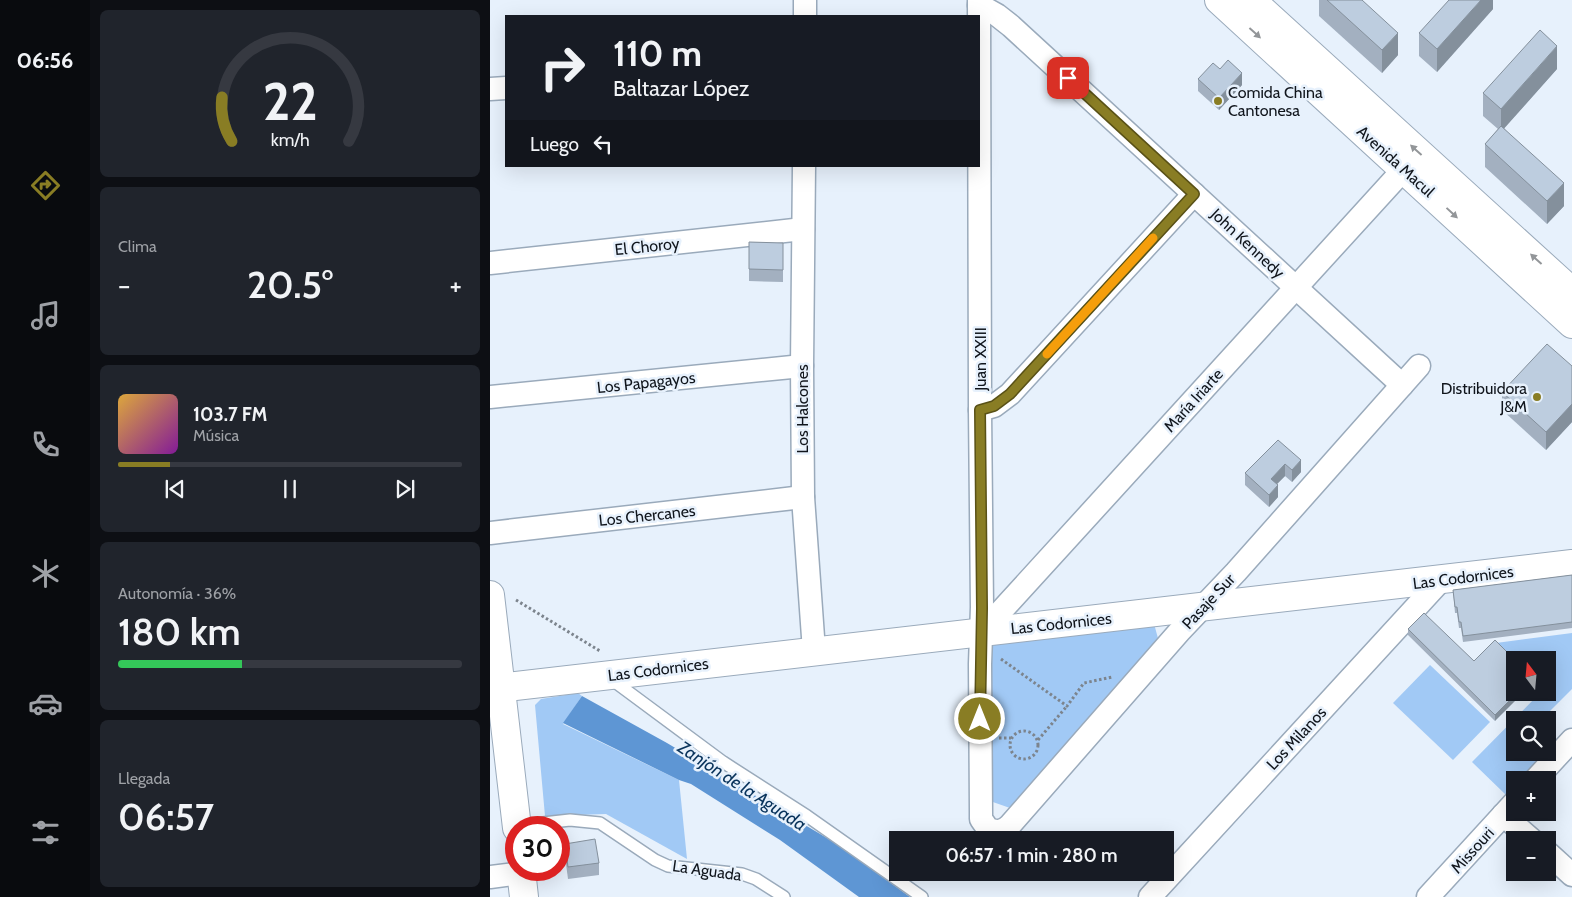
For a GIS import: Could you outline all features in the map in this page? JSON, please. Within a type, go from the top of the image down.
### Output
[{"type":"street","points":[[805,0],[805,15]]},
{"type":"street","name":"Avenida Macul","points":[[1218,0],[1572,324]]},
{"type":"street","name":"Avenida Macul","points":[[1251,0],[1572,292]]},
{"type":"street","name":"John Kennedy","points":[[980,3],[1005,20],[1402,385]]},
{"type":"street","name":"Juan XXIII","points":[[980,3],[981,819],[988,829],[994,831]]},
{"type":"street","points":[[490,89],[505,88]]},
{"type":"street","name":"Los Halcones","points":[[804,167],[803,497],[814,651]]},
{"type":"street","name":"María Iriarte","points":[[982,632],[1404,169]]},
{"type":"street","points":[[980,410],[994,406],[1010,394],[1194,194]]},
{"type":"street","name":"El Choroy","points":[[490,263],[803,228]]},
{"type":"street","name":"Los Papagayos","points":[[490,397],[802,366]]},
{"type":"street","name":"Pasaje Sur","points":[[994,831],[1006,829],[1010,825],[1179,632],[1419,366]]},
{"type":"street","name":"Los Chercanes","points":[[490,532],[803,497]]},
{"type":"street","name":"Las Codornices","points":[[495,688],[602,663],[814,651],[1572,564]]},
{"type":"street","name":"Los Milanos","points":[[1150,897],[1442,579]]},
{"type":"street","points":[[503,597],[495,688],[514,816]]},
{"type":"street","points":[[1544,771],[1572,740]]},
{"type":"street","name":"Missouri","points":[[1428,897],[1506,812]]},
{"type":"street","points":[[1556,860],[1572,874]]},
{"type":"street","points":[[490,877],[505,878]]},
{"type":"lane","points":[[602,663],[723,762],[815,821],[922,897]]},
{"type":"lane","name":"La Aguada","points":[[570,820],[600,823],[655,860],[668,866],[742,874],[756,879],[784,897]]},
{"type":"path","points":[[503,597],[602,663]]},
{"type":"path","points":[[997,655],[1067,706]]},
{"type":"path","points":[[1038,740],[1031,732],[1020,731],[1011,738],[1010,750],[1018,758],[1029,759],[1038,752],[1038,740],[1084,683],[1138,671],[1142,675]]},
{"type":"shaded area","points":[[1153,620],[1159,642],[1010,808],[990,801],[988,651],[1000,639]]},
{"type":"shaded area","points":[[1572,633],[1572,689],[1550,711],[1522,711],[1532,701],[1556,701],[1556,651],[1506,652],[1496,643]]},
{"type":"shaded area","points":[[1430,665],[1490,722],[1453,760],[1393,703]]},
{"type":"shaded area","points":[[578,693],[582,696],[563,724],[679,780],[687,859],[606,814],[545,816],[535,705],[541,699]]},
{"type":"shaded area","points":[[582,696],[667,743],[837,844],[910,897],[859,897],[780,840],[691,784],[679,780],[563,723]]},
{"type":"shaded area","points":[[1506,728],[1506,761],[1539,761],[1530,771],[1506,771],[1506,795],[1472,762]]},
{"type":"building","points":[[1327,0],[1362,0],[1398,33],[1382,50]]},
{"type":"building","points":[[1449,0],[1481,0],[1437,49],[1419,33]]},
{"type":"building","points":[[1540,30],[1557,46],[1501,109],[1483,93]]},
{"type":"building","points":[[1228,60],[1242,73],[1219,98],[1198,79],[1213,63],[1220,69]]},
{"type":"building","points":[[1501,126],[1564,183],[1547,201],[1485,144]]},
{"type":"building","points":[[749,242],[783,243],[783,270],[749,269]]},
{"type":"building","points":[[1547,344],[1572,366],[1572,404],[1546,432],[1502,392]]},
{"type":"building","points":[[1278,440],[1301,460],[1292,470],[1285,464],[1271,479],[1278,485],[1269,495],[1245,473]]},
{"type":"building","points":[[1572,575],[1572,622],[1463,636],[1457,607],[1455,607],[1453,590]]},
{"type":"building","points":[[1424,613],[1474,661],[1495,640],[1506,651],[1506,701],[1509,701],[1495,715],[1408,629]]},
{"type":"building","points":[[595,839],[599,863],[570,867],[570,843]]},
{"type":"slow traffic","points":[[1047,354],[1153,238]]},
{"type":"place","name":"Comida China Cantonesa","points":[[1218,101]]},
{"type":"place","name":"Distribuidora J&M","points":[[1537,397]]},
{"type":"route","points":[[980,719],[982,608],[980,410],[994,406],[1010,394],[1194,194],[1068,78]]},
{"type":"water label","name":"Zanjón de la Aguada","points":[[742,786]]}]
